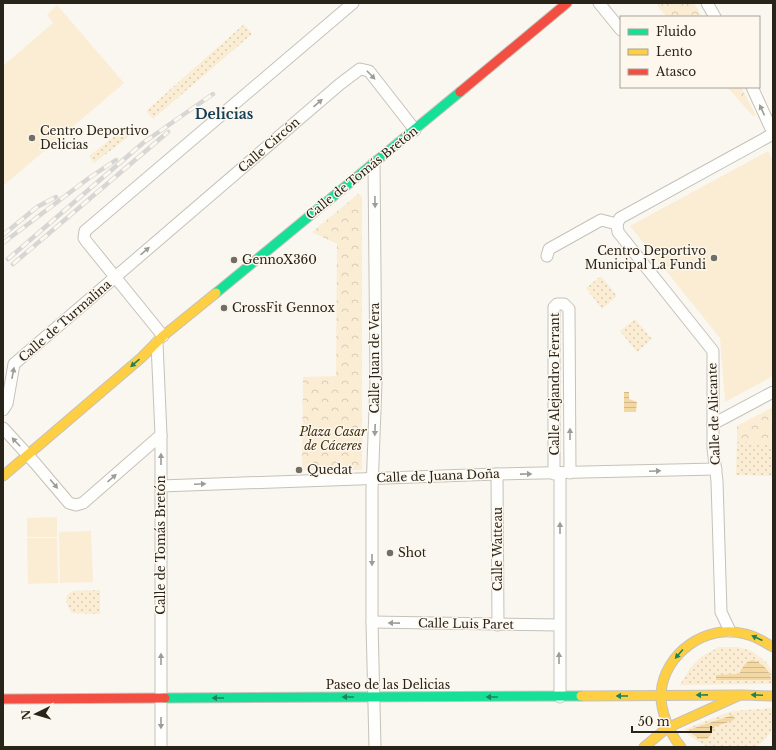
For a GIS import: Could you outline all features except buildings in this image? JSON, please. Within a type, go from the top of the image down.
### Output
[{"type":"main road","name":"Calle de Tomás Bretón","points":[[3,476],[29,455],[160,339],[568,3]]},
{"type":"main road","points":[[681,747],[674,740],[667,728],[661,696],[664,679],[671,664],[682,650],[696,640],[711,634],[730,631],[753,635],[773,647]]},
{"type":"main road","points":[[644,747],[667,728],[741,695]]},
{"type":"main road","name":"Paseo de las Delicias","points":[[3,699],[773,696]]},
{"type":"street","points":[[160,339],[116,277],[84,238],[85,231],[352,3]]},
{"type":"street","points":[[598,3],[620,29]]},
{"type":"street","points":[[707,3],[714,16]]},
{"type":"street","name":"Calle Circón","points":[[116,277],[340,84],[360,69],[369,71],[415,130]]},
{"type":"street","points":[[547,256],[549,249],[601,220],[617,224],[620,218],[773,133],[752,88]]},
{"type":"street","name":"Calle Juan de Vera","points":[[374,163],[376,382],[373,478],[372,622],[375,747]]},
{"type":"street","name":"Calle de Alicante","points":[[617,224],[618,232],[713,351],[713,448],[718,481],[721,612],[730,631]]},
{"type":"street","name":"Calle de Turmalina","points":[[3,410],[7,404],[14,364],[116,277]]},
{"type":"street","name":"Calle Alejandro Ferrant","points":[[560,697],[559,625],[561,474],[569,309],[564,304],[557,304],[554,309],[561,474]]},
{"type":"street","name":"Calle de Tomás Bretón","points":[[160,339],[161,747]]},
{"type":"street","points":[[713,424],[773,392]]},
{"type":"street","points":[[3,428],[29,455],[69,503],[76,505],[83,503],[161,436]]},
{"type":"street","name":"Calle de Juana Doña","points":[[161,486],[497,474],[561,474],[716,469]]},
{"type":"street","name":"Calle Watteau","points":[[497,474],[498,624]]},
{"type":"street","name":"Calle de Alicante","points":[[711,634],[721,612]]},
{"type":"street","name":"Calle Luis Paret","points":[[372,622],[559,625]]},
{"type":"green space","points":[[660,3],[694,3],[701,16],[666,16],[657,5]]},
{"type":"green space","name":"Centro Deportivo Delicias","points":[[57,5],[124,83],[3,186],[3,66],[53,23],[47,15]]},
{"type":"green space","points":[[244,24],[252,34],[153,119],[146,111]]},
{"type":"green space","points":[[728,88],[742,88],[756,115],[753,116]]},
{"type":"green space","points":[[125,128],[131,135],[94,163],[89,156]]},
{"type":"green space","name":"Centro Deportivo Municipal La Fundi","points":[[768,151],[773,161],[773,376],[725,402],[720,338],[630,226]]},
{"type":"green space","name":"Plaza Casar de Cáceres","points":[[358,194],[362,196],[362,470],[302,470],[303,377],[336,376],[337,244],[312,232]]},
{"type":"green space","points":[[601,276],[617,296],[602,309],[586,288]]},
{"type":"green space","points":[[635,319],[652,339],[637,352],[620,331]]},
{"type":"green space","points":[[773,407],[773,443],[737,442],[737,426]]},
{"type":"green space","points":[[308,422],[349,422],[349,447],[308,447]]},
{"type":"green space","points":[[737,442],[773,443],[773,476],[736,475]]},
{"type":"green space","points":[[57,517],[57,537],[27,537],[27,518]]},
{"type":"green space","points":[[91,531],[93,582],[60,583],[59,532]]},
{"type":"green space","points":[[27,538],[57,538],[58,583],[28,584]]},
{"type":"green space","points":[[100,590],[100,614],[72,613],[69,609],[66,600],[67,595],[73,591]]},
{"type":"green space","points":[[719,647],[737,647],[752,651],[766,662],[773,672],[773,684],[680,685],[690,668],[702,656]]},
{"type":"green space","points":[[773,708],[771,730],[766,738],[756,747],[707,747],[688,735],[685,729],[732,711]]},
{"type":"shaded area","points":[[624,392],[629,392],[629,399],[637,402],[636,412],[624,412]]},
{"type":"shaded area","points":[[753,660],[760,663],[765,668],[771,677],[771,680],[716,680],[716,675],[739,674],[746,663]]},
{"type":"shaded area","points":[[733,715],[734,720],[714,727],[708,738],[699,738],[690,731],[691,729]]},
{"type":"railway","points":[[8,259],[143,143],[213,94]]},
{"type":"railway","points":[[13,264],[168,132]]},
{"type":"railway","points":[[3,243],[89,178],[116,160]]},
{"type":"railway","points":[[3,235],[37,207],[56,197]]},
{"type":"traffic: fast","points":[[216,293],[460,92]]},
{"type":"traffic: fast","points":[[165,698],[581,696]]},
{"type":"traffic: slow","points":[[3,476],[141,358],[163,336],[216,293]]},
{"type":"traffic: slow","points":[[681,747],[673,736],[666,722],[661,700],[664,679],[670,665],[679,654],[690,644],[703,637],[716,633],[731,632],[745,634],[760,639],[773,647]]},
{"type":"traffic: slow","points":[[581,696],[773,696]]},
{"type":"traffic: slow","points":[[644,747],[667,728],[738,696]]},
{"type":"traffic: jam","points":[[460,92],[567,3]]},
{"type":"traffic: jam","points":[[3,699],[165,698]]},
{"type":"place","name":"Centro Deportivo Delicias","points":[[32,138]]},
{"type":"place","name":"Centro Deportivo Municipal La Fundi","points":[[714,258]]},
{"type":"place","name":"GennoX360","points":[[234,260]]},
{"type":"place","name":"CrossFit Gennox","points":[[224,308]]},
{"type":"place","name":"Quedat","points":[[299,470]]},
{"type":"place","name":"Shot","points":[[390,553]]},
{"type":"district","name":"Delicias","points":[[224,114]]}]
